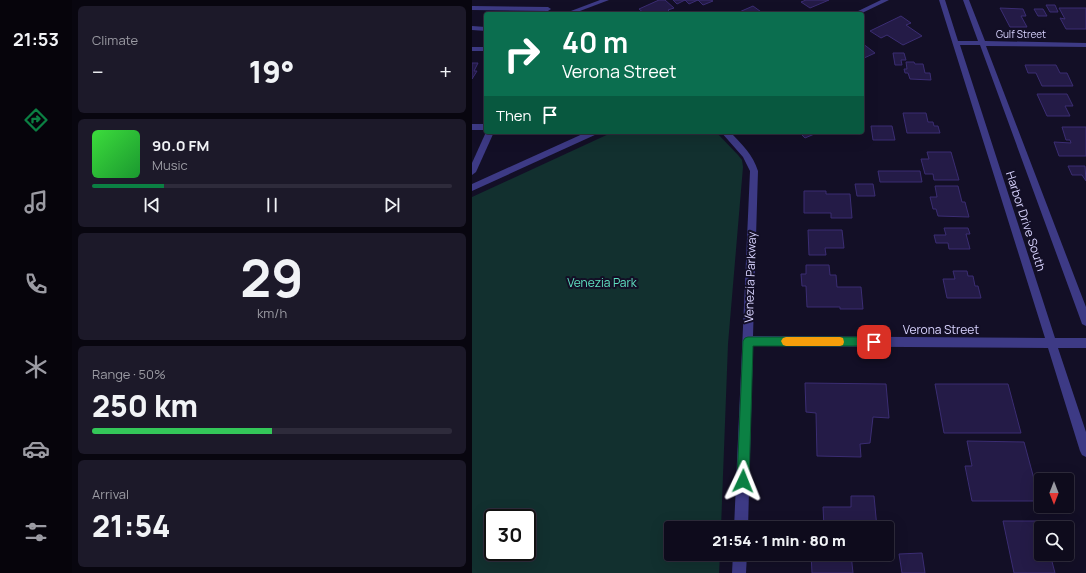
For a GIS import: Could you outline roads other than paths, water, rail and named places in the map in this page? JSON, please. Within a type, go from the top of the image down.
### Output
[{"type":"street","points":[[572,12],[606,0]]},
{"type":"street","points":[[859,12],[886,0]]},
{"type":"street","name":"Harbor Drive South","points":[[942,0],[1086,450]]},
{"type":"street","name":"Harbor Drive South","points":[[966,0],[1086,321]]},
{"type":"street","points":[[472,8],[548,9]]},
{"type":"street","points":[[472,28],[484,28]]},
{"type":"street","name":"Gulf Street","points":[[956,43],[1086,45]]},
{"type":"street","points":[[472,49],[484,49]]},
{"type":"street","points":[[472,127],[484,127]]},
{"type":"street","points":[[472,172],[489,134]]},
{"type":"street","points":[[472,188],[590,134]]},
{"type":"street","name":"Venezia Parkway","points":[[727,134],[753,163],[754,171],[741,521]]},
{"type":"street","name":"Verona Street","points":[[748,341],[1086,344]]},
{"type":"street","points":[[739,573],[740,561]]},
{"type":"park label","name":"Venezia Park","points":[[602,282]]}]
